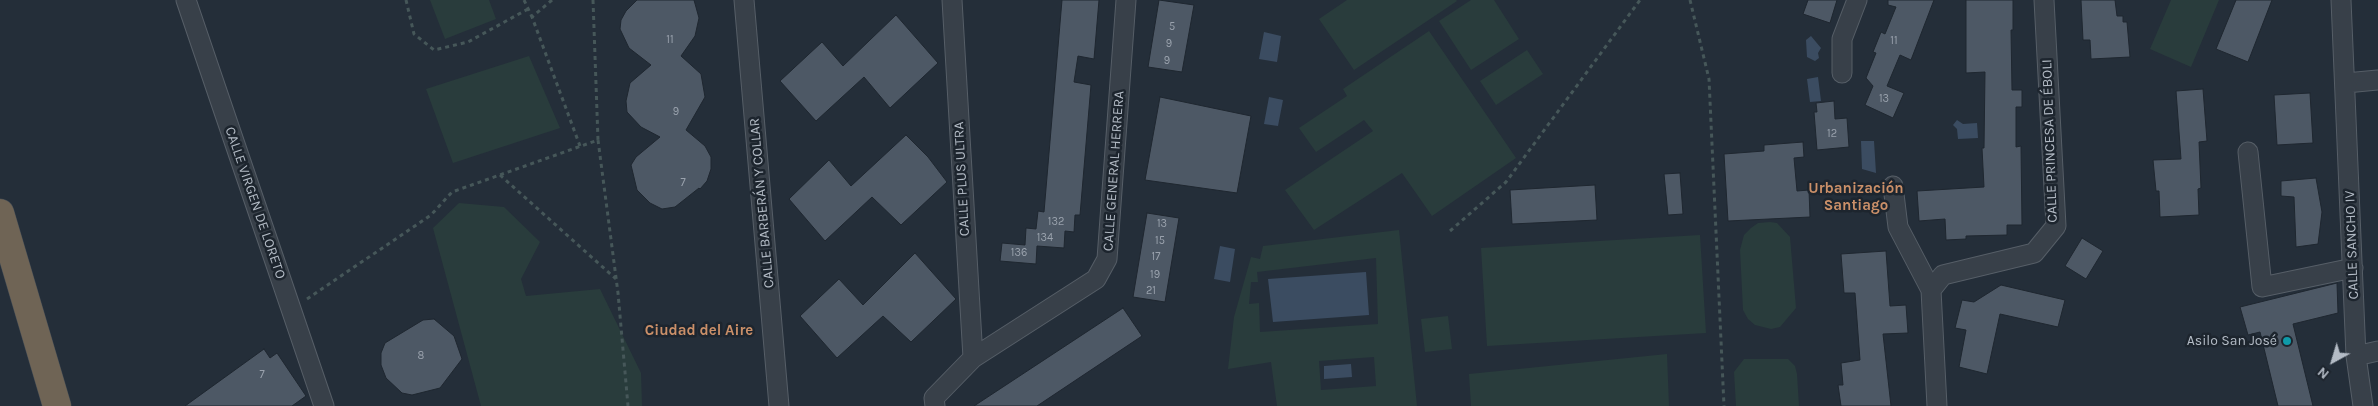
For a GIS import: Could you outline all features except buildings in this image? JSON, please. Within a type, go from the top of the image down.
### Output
[{"type":"highway","points":[[0,213],[57,406]]},
{"type":"street","name":"CALLE VIRGEN DE LORETO","points":[[186,0],[324,406]]},
{"type":"street","name":"CALLE BARBERÁN Y COLLAR","points":[[744,0],[779,406]]},
{"type":"street","name":"CALLE PLUS ULTRA","points":[[952,0],[973,358]]},
{"type":"street","name":"CALLE GENERAL HERRERA","points":[[935,406],[934,398],[973,358],[1096,279],[1107,259],[1126,0]]},
{"type":"street","points":[[1842,73],[1842,39],[1857,0]]},
{"type":"street","name":"CALLE PRINCESA DE ÉBOLI","points":[[1931,290],[1943,275],[2034,254],[2056,226],[2044,0]]},
{"type":"street","name":"CALLE SANCHO IV","points":[[2341,0],[2346,83],[2356,356],[2363,406]]},
{"type":"street","points":[[2346,83],[2378,80]]},
{"type":"street","points":[[2248,152],[2262,287],[2353,268]]},
{"type":"street","points":[[1892,186],[1898,228],[1931,290],[1937,406]]},
{"type":"street","points":[[2356,356],[2378,351]]},
{"type":"path","points":[[406,0],[414,34],[434,50],[468,42],[528,9]]},
{"type":"path","points":[[524,0],[580,146]]},
{"type":"path","points":[[532,17],[552,0]]},
{"type":"path","points":[[593,0],[598,140],[616,280],[628,406]]},
{"type":"path","points":[[1450,231],[1506,182],[1640,0]]},
{"type":"path","points":[[1690,0],[1708,79],[1724,406]]},
{"type":"path","points":[[293,315],[308,298],[431,216],[452,192],[598,140]]},
{"type":"path","points":[[500,175],[616,280]]},
{"type":"shaded area","points":[[430,0],[489,0],[496,19],[445,39]]},
{"type":"shaded area","points":[[1347,0],[1457,1],[1354,70],[1319,19]]},
{"type":"shaded area","points":[[1471,0],[1494,0],[1519,39],[1471,70],[1439,21]]},
{"type":"shaded area","points":[[2171,0],[2219,0],[2191,67],[2150,49]]},
{"type":"shaded area","points":[[1429,31],[1516,158],[1432,216],[1402,173],[1314,230],[1285,190],[1373,131],[1364,120],[1316,152],[1299,128],[1347,96],[1343,89]]},
{"type":"shaded area","points":[[1527,50],[1543,74],[1496,105],[1480,81]]},
{"type":"shaded area","points":[[529,56],[560,128],[453,163],[426,89]]},
{"type":"shaded area","points":[[459,203],[504,207],[540,242],[521,279],[526,296],[600,289],[641,373],[642,406],[481,406],[433,228]]},
{"type":"shaded area","points":[[1758,223],[1777,223],[1790,237],[1796,308],[1780,327],[1771,329],[1755,325],[1748,319],[1743,310],[1740,250],[1744,235],[1751,228]]},
{"type":"shaded area","points":[[1399,230],[1417,406],[1277,406],[1271,362],[1228,369],[1234,317],[1251,257],[1260,259],[1263,246]],"holes":[[[1376,258],[1378,324],[1260,332],[1259,303],[1249,304],[1251,282],[1258,282],[1257,272]],[[1374,357],[1376,386],[1321,390],[1319,361]]]},
{"type":"shaded area","points":[[1700,235],[1706,333],[1487,346],[1481,248]]},
{"type":"shaded area","points":[[1448,316],[1452,349],[1425,352],[1421,319]]},
{"type":"shaded area","points":[[1667,354],[1669,406],[1471,406],[1469,374]]},
{"type":"shaded area","points":[[1744,359],[1788,359],[1795,366],[1797,374],[1799,406],[1736,406],[1734,372]]},
{"type":"water","points":[[1264,32],[1281,36],[1277,62],[1259,59]]},
{"type":"water","points":[[1811,36],[1821,48],[1818,53],[1819,58],[1815,61],[1807,57],[1806,40]]},
{"type":"water","points":[[1818,77],[1821,101],[1810,102],[1807,79]]},
{"type":"water","points":[[1269,97],[1283,100],[1278,126],[1264,124]]},
{"type":"water","points":[[1957,120],[1963,124],[1977,123],[1978,138],[1958,139],[1957,129],[1953,125]]},
{"type":"water","points":[[1861,141],[1874,141],[1876,173],[1862,169]]},
{"type":"water","points":[[1220,246],[1235,249],[1230,282],[1214,279]]},
{"type":"water","points":[[1366,272],[1369,315],[1273,322],[1268,279]]},
{"type":"water","points":[[1351,364],[1352,377],[1324,379],[1324,366]]},
{"type":"place","name":"Asilo San José","points":[[2287,341]]},
{"type":"district","name":"Urbanización Santiago","points":[[1856,198]]},
{"type":"district","name":"Ciudad del Aire","points":[[699,331]]}]
